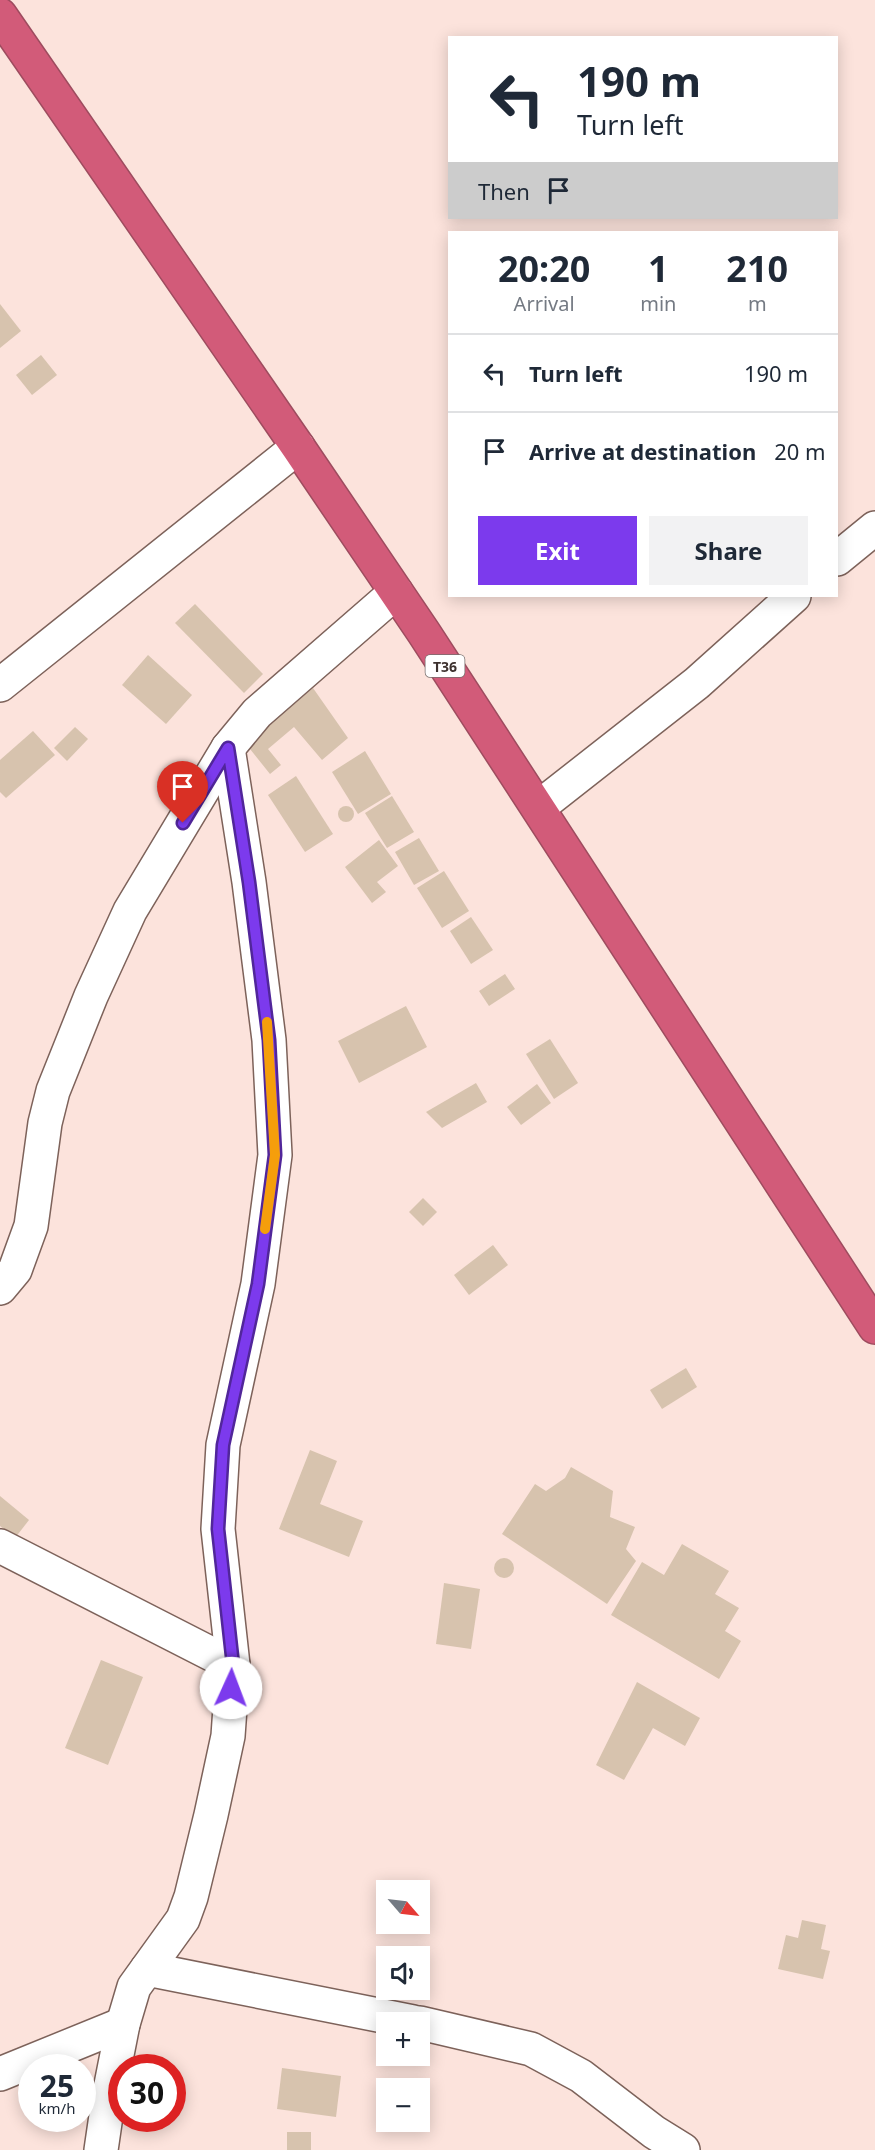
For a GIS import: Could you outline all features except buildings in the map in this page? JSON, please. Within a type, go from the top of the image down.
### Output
[{"type":"highway","name":"T36","points":[[0,15],[396,592],[539,807],[875,1327]]},
{"type":"street","points":[[0,685],[298,447]]},
{"type":"street","points":[[838,558],[875,528]]},
{"type":"street","points":[[0,1288],[15,1270],[31,1226],[45,1123],[53,1091],[91,996],[130,912],[228,748],[256,713],[396,592]]},
{"type":"street","points":[[539,807],[697,683],[793,597]]},
{"type":"street","points":[[101,2150],[123,2024],[134,1987],[183,1919],[211,1815],[228,1736],[233,1665],[218,1529],[223,1445],[258,1284],[275,1155],[269,1040],[249,882],[228,748]]},
{"type":"street","points":[[0,1545],[233,1665]]},
{"type":"street","points":[[147,1968],[376,2014]]},
{"type":"street","points":[[0,2074],[123,2024]]},
{"type":"street","points":[[430,2025],[531,2049],[581,2076],[654,2132],[683,2150]]},
{"type":"slow traffic","points":[[265,1229],[275,1155],[267,1022]]},
{"type":"route","points":[[183,823],[228,748],[249,882],[269,1040],[275,1155],[258,1284],[223,1445],[218,1529],[233,1665],[231,1688]]}]
